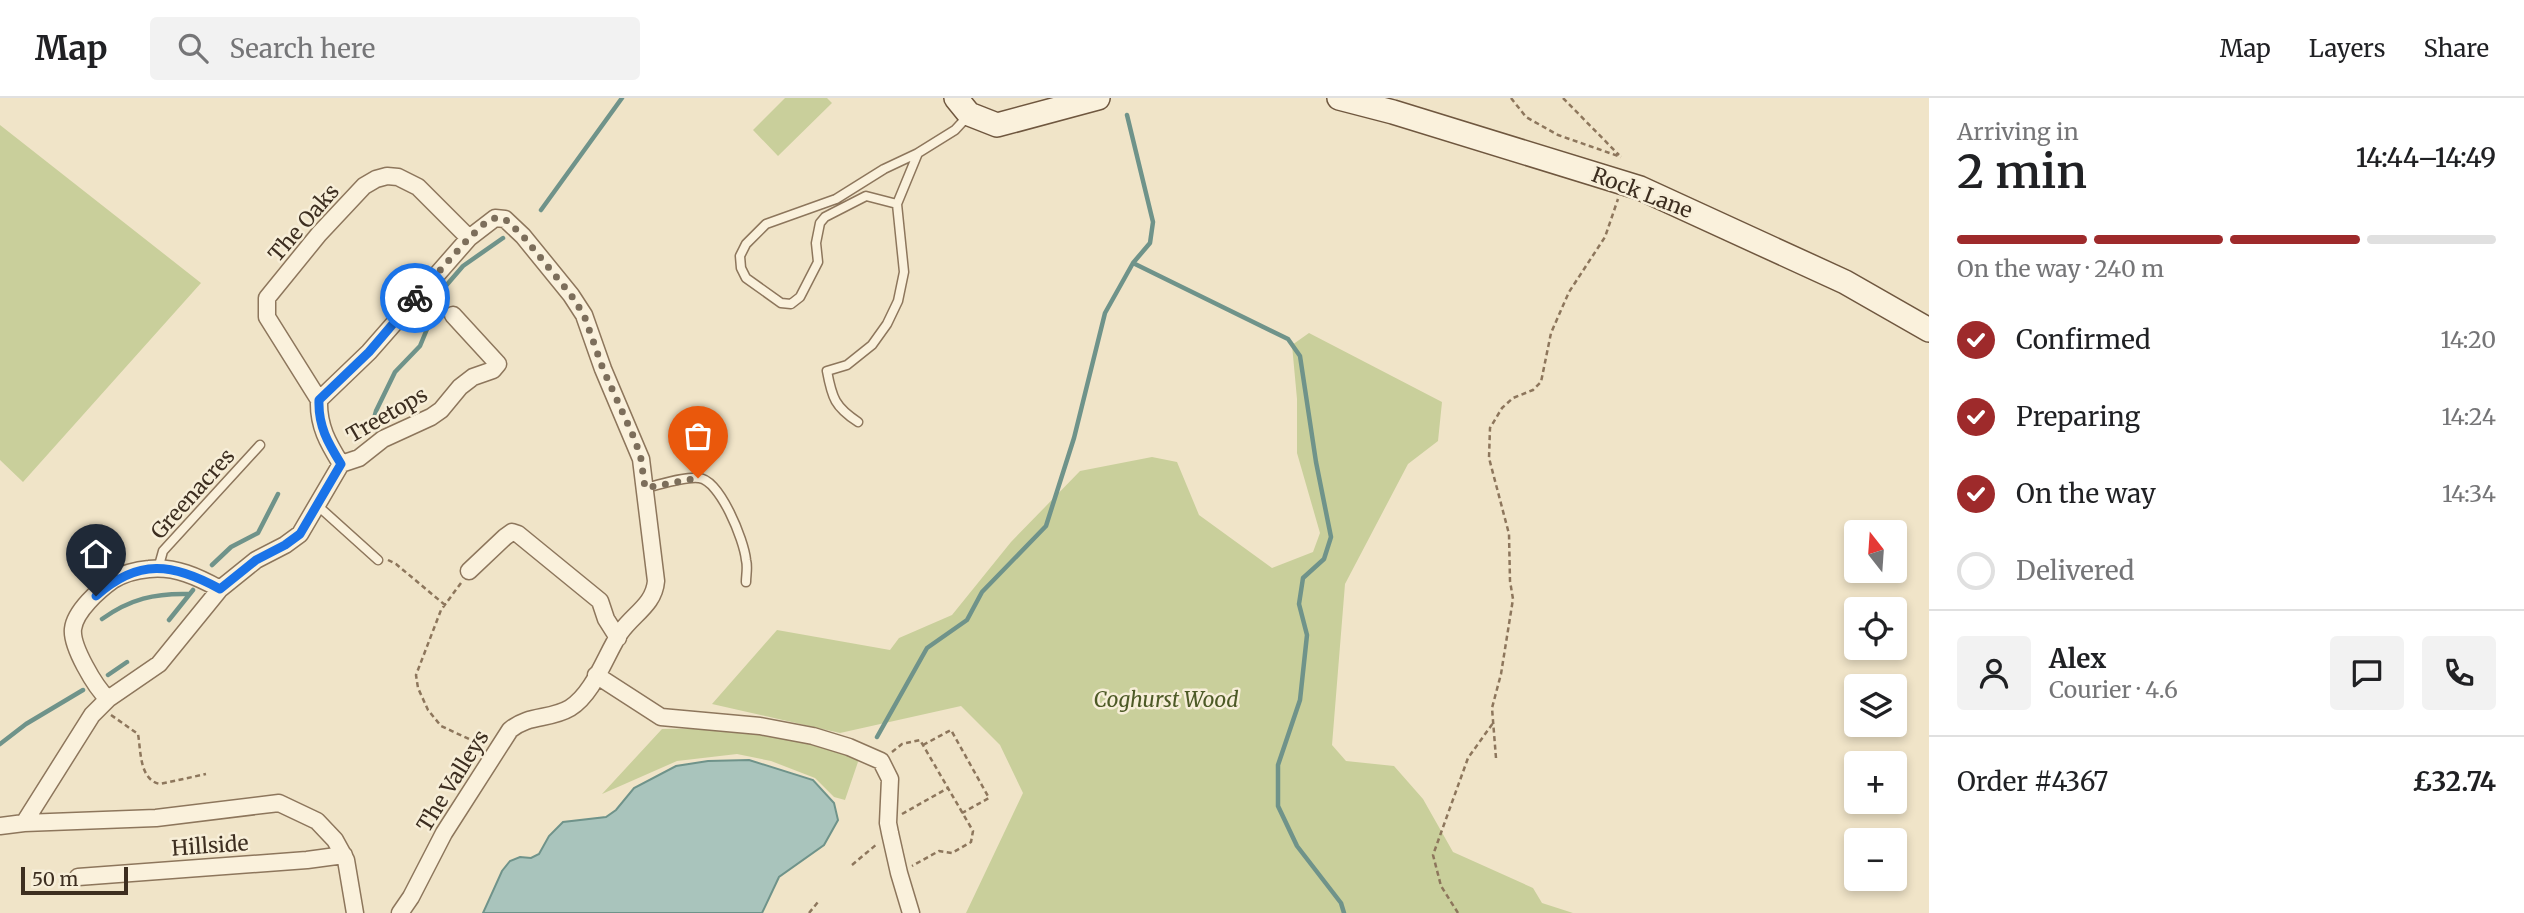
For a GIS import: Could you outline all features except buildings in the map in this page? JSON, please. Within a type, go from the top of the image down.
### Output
[{"type":"street","points":[[963,106],[997,125],[1098,98]]},
{"type":"street","name":"Rock Lane","points":[[1339,98],[1640,188],[1845,282],[1929,330]]},
{"type":"street","name":"The Oaks","points":[[319,400],[267,317],[268,298],[319,234],[364,187],[387,176],[398,177],[418,187],[469,238]]},
{"type":"street","name":"The Valleys","points":[[400,913],[444,832],[510,730],[521,721],[570,708],[582,697],[618,638],[655,594],[656,581],[641,459],[603,369],[584,315],[523,236],[505,219],[495,218],[469,238]]},
{"type":"street","points":[[24,823],[92,715],[104,703],[159,664],[220,589],[256,560],[300,534],[341,464],[325,439],[318,417],[319,400],[369,352],[469,238]]},
{"type":"street","name":"Treetops","points":[[341,464],[359,457],[383,439],[431,417],[472,377],[493,370],[498,364],[453,315]]},
{"type":"street","points":[[469,572],[505,537],[512,532],[518,534],[600,601],[606,619],[618,638]]},
{"type":"street","points":[[104,703],[73,636],[73,626],[78,615],[114,580],[131,572],[158,569],[193,574],[220,589]]},
{"type":"street","points":[[596,675],[661,717],[760,726],[813,736],[881,761],[890,779],[889,828],[910,908]]},
{"type":"street","points":[[0,827],[24,823],[156,818],[279,803],[317,821],[344,855],[355,913]]},
{"type":"street","name":"Hillside","points":[[78,877],[344,855]]},
{"type":"lane","points":[[897,204],[866,196],[825,217],[820,223],[816,243],[818,262],[800,297],[791,304],[781,303],[746,278],[741,268],[740,256],[746,244],[766,224],[836,199],[884,169],[918,153],[955,130],[963,106]]},
{"type":"lane","points":[[858,422],[842,412],[831,392],[827,371],[847,365],[872,345],[887,324],[898,301],[904,272],[897,204],[918,153]]},
{"type":"lane","name":"Greenacres","points":[[158,569],[163,551],[260,445]]},
{"type":"lane","points":[[645,488],[698,478],[709,482],[718,491],[743,548],[747,560],[746,582]]},
{"type":"lane","points":[[318,506],[378,560]]},
{"type":"path","points":[[1511,98],[1526,117],[1558,135],[1621,157],[1563,98]]},
{"type":"path","points":[[1496,758],[1492,708],[1501,674],[1513,599],[1509,534],[1489,458],[1490,428],[1502,408],[1513,398],[1533,390],[1541,382],[1551,333],[1569,292],[1605,237],[1623,182]]},
{"type":"path","points":[[378,560],[390,560],[396,564],[445,605]]},
{"type":"path","points":[[469,572],[445,605],[416,675],[418,688],[428,710],[441,726],[495,752]]},
{"type":"path","points":[[104,703],[136,730],[144,771],[154,783],[206,774]]},
{"type":"path","points":[[1458,913],[1441,886],[1433,855],[1468,758],[1493,722]]},
{"type":"path","points":[[923,745],[951,730],[989,798],[962,813]]},
{"type":"path","points":[[881,761],[902,744],[920,740],[973,831],[971,842],[952,853],[939,851],[899,873]]},
{"type":"path","points":[[852,865],[889,828],[948,788]]},
{"type":"path","points":[[809,913],[818,902]]},
{"type":"green space","points":[[785,98],[827,98],[832,103],[778,156],[753,130]]},
{"type":"green space","points":[[0,125],[201,283],[23,482],[0,460]]},
{"type":"green space","name":"Coghurst Wood","points":[[1309,333],[1442,402],[1438,441],[1408,464],[1345,584],[1332,745],[1346,761],[1394,766],[1423,799],[1453,852],[1533,888],[1542,903],[1573,913],[966,913],[1023,793],[1000,745],[961,706],[840,733],[712,704],[777,630],[890,650],[899,638],[952,615],[1011,542],[1080,471],[1152,457],[1177,462],[1199,515],[1272,568],[1313,552],[1320,533],[1297,453],[1297,399],[1292,345]]},
{"type":"green space","points":[[777,727],[859,759],[845,800],[834,797],[815,778],[771,761],[737,754],[677,761],[602,794],[662,729]]},
{"type":"water","points":[[749,760],[813,780],[834,803],[838,820],[824,845],[779,877],[762,913],[483,913],[502,871],[510,861],[539,854],[549,836],[563,822],[606,817],[616,810],[634,788],[676,766],[708,761]]},
{"type":"waterway","points":[[541,210],[622,98]]},
{"type":"waterway","points":[[877,737],[927,648],[967,620],[982,592],[1046,526],[1074,438],[1105,313],[1133,263],[1150,243],[1153,222],[1127,115]]},
{"type":"waterway","points":[[376,430],[373,422],[376,411],[395,372],[420,346],[444,288],[463,266],[503,238]]},
{"type":"waterway","points":[[1133,263],[1288,339],[1300,356],[1316,462],[1331,537],[1324,559],[1303,578],[1299,604],[1307,635],[1300,700],[1278,765],[1278,806],[1297,846],[1341,903],[1344,913]]},
{"type":"waterway","points":[[212,565],[231,547],[258,533],[278,494]]},
{"type":"waterway","points":[[169,620],[193,590]]},
{"type":"waterway","points":[[102,619],[143,599],[189,594]]},
{"type":"waterway","points":[[108,675],[127,662]]},
{"type":"waterway","points":[[0,744],[26,724],[83,690]]},
{"type":"way so far","points":[[415,298],[485,223],[495,218],[505,219],[523,236],[584,315],[603,369],[635,440],[645,488],[698,478]]},
{"type":"route","points":[[96,596],[114,580],[131,572],[151,569],[193,574],[220,589],[256,560],[300,534],[341,464],[325,439],[318,417],[319,400],[369,352],[415,298]]}]
